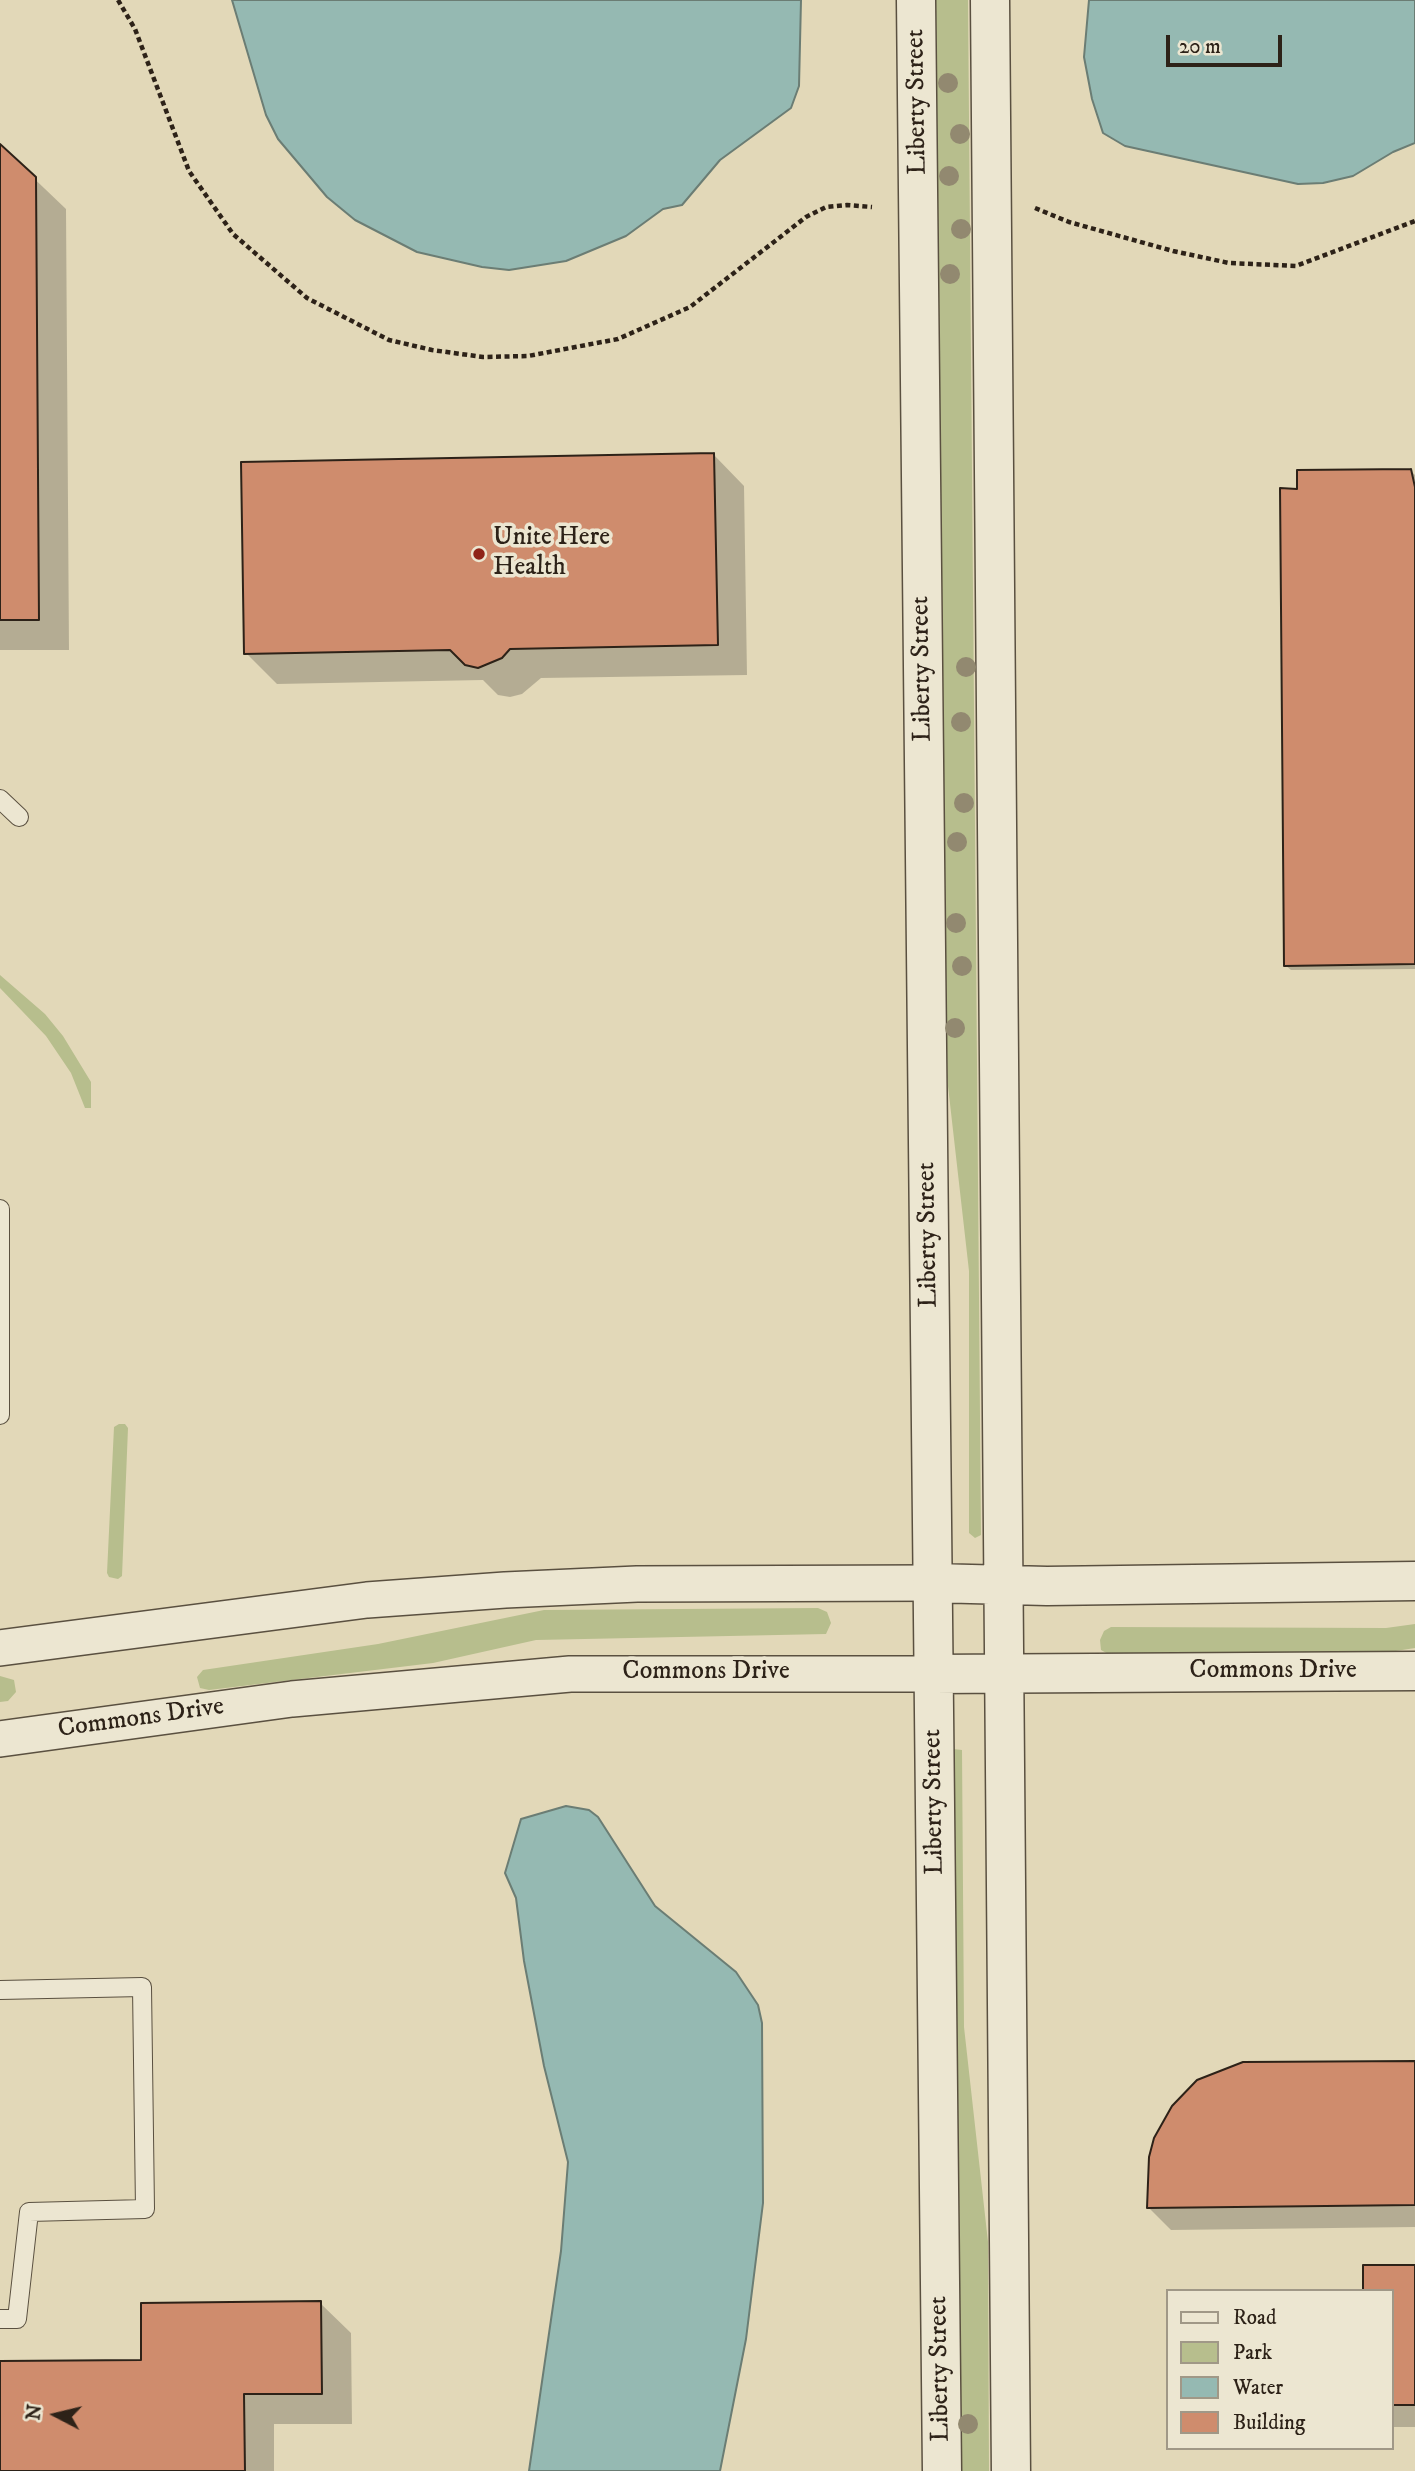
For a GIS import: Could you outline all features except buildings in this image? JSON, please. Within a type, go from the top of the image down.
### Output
[{"type":"street","name":"Liberty Street","points":[[916,0],[942,2471]]},
{"type":"street","points":[[990,0],[1011,2471]]},
{"type":"street","points":[[0,1648],[367,1600],[505,1590],[637,1584],[1003,1585],[1415,1581]]},
{"type":"street","name":"Commons Drive","points":[[0,1739],[292,1699],[570,1674],[1415,1671]]},
{"type":"lane","points":[[0,799],[19,817]]},
{"type":"lane","points":[[0,1209],[0,1415]]},
{"type":"lane","points":[[0,1990],[142,1987],[145,2209],[29,2212],[17,2319],[0,2319]]},
{"type":"path","points":[[118,0],[135,29],[189,171],[225,224],[307,298],[389,340],[432,350],[483,357],[528,356],[618,339],[690,307],[807,217],[827,207],[872,207]]},
{"type":"path","points":[[1035,208],[1069,222],[1173,251],[1229,263],[1296,266],[1415,221]]},
{"type":"green space","points":[[936,0],[968,0],[981,1535],[975,1538],[969,1533],[969,1271],[943,1042]]},
{"type":"green space","points":[[0,975],[45,1014],[63,1036],[91,1082],[91,1108],[85,1108],[71,1073],[46,1036],[0,988]]},
{"type":"green space","points":[[125,1424],[128,1428],[122,1576],[118,1579],[109,1577],[107,1573],[114,1427]]},
{"type":"green space","points":[[818,1608],[827,1612],[831,1623],[826,1634],[536,1640],[433,1663],[209,1690],[200,1688],[197,1677],[203,1670],[378,1644],[544,1610]]},
{"type":"green space","points":[[1415,1624],[1415,1648],[1383,1653],[1110,1655],[1101,1650],[1100,1640],[1104,1631],[1111,1627],[1386,1628]]},
{"type":"green space","points":[[0,1676],[14,1680],[16,1692],[8,1701],[0,1702]]},
{"type":"green space","points":[[953,1749],[962,1750],[964,2027],[988,2242],[989,2471],[958,2471]]},
{"type":"water","points":[[232,0],[801,0],[799,86],[791,108],[720,160],[682,205],[663,209],[626,236],[566,261],[509,270],[482,267],[417,252],[355,220],[327,197],[278,139],[266,115]]},
{"type":"water","points":[[1089,0],[1415,0],[1415,143],[1393,152],[1353,176],[1323,183],[1298,184],[1125,146],[1103,133],[1092,99],[1084,57]]},
{"type":"water","points":[[566,1806],[589,1810],[598,1817],[655,1906],[736,1972],[758,2005],[762,2023],[763,2203],[746,2339],[720,2471],[529,2471],[561,2251],[568,2162],[544,2066],[524,1961],[516,1898],[505,1873],[521,1819]]},
{"type":"place","name":"Unite Here Health","points":[[479,554]]}]
